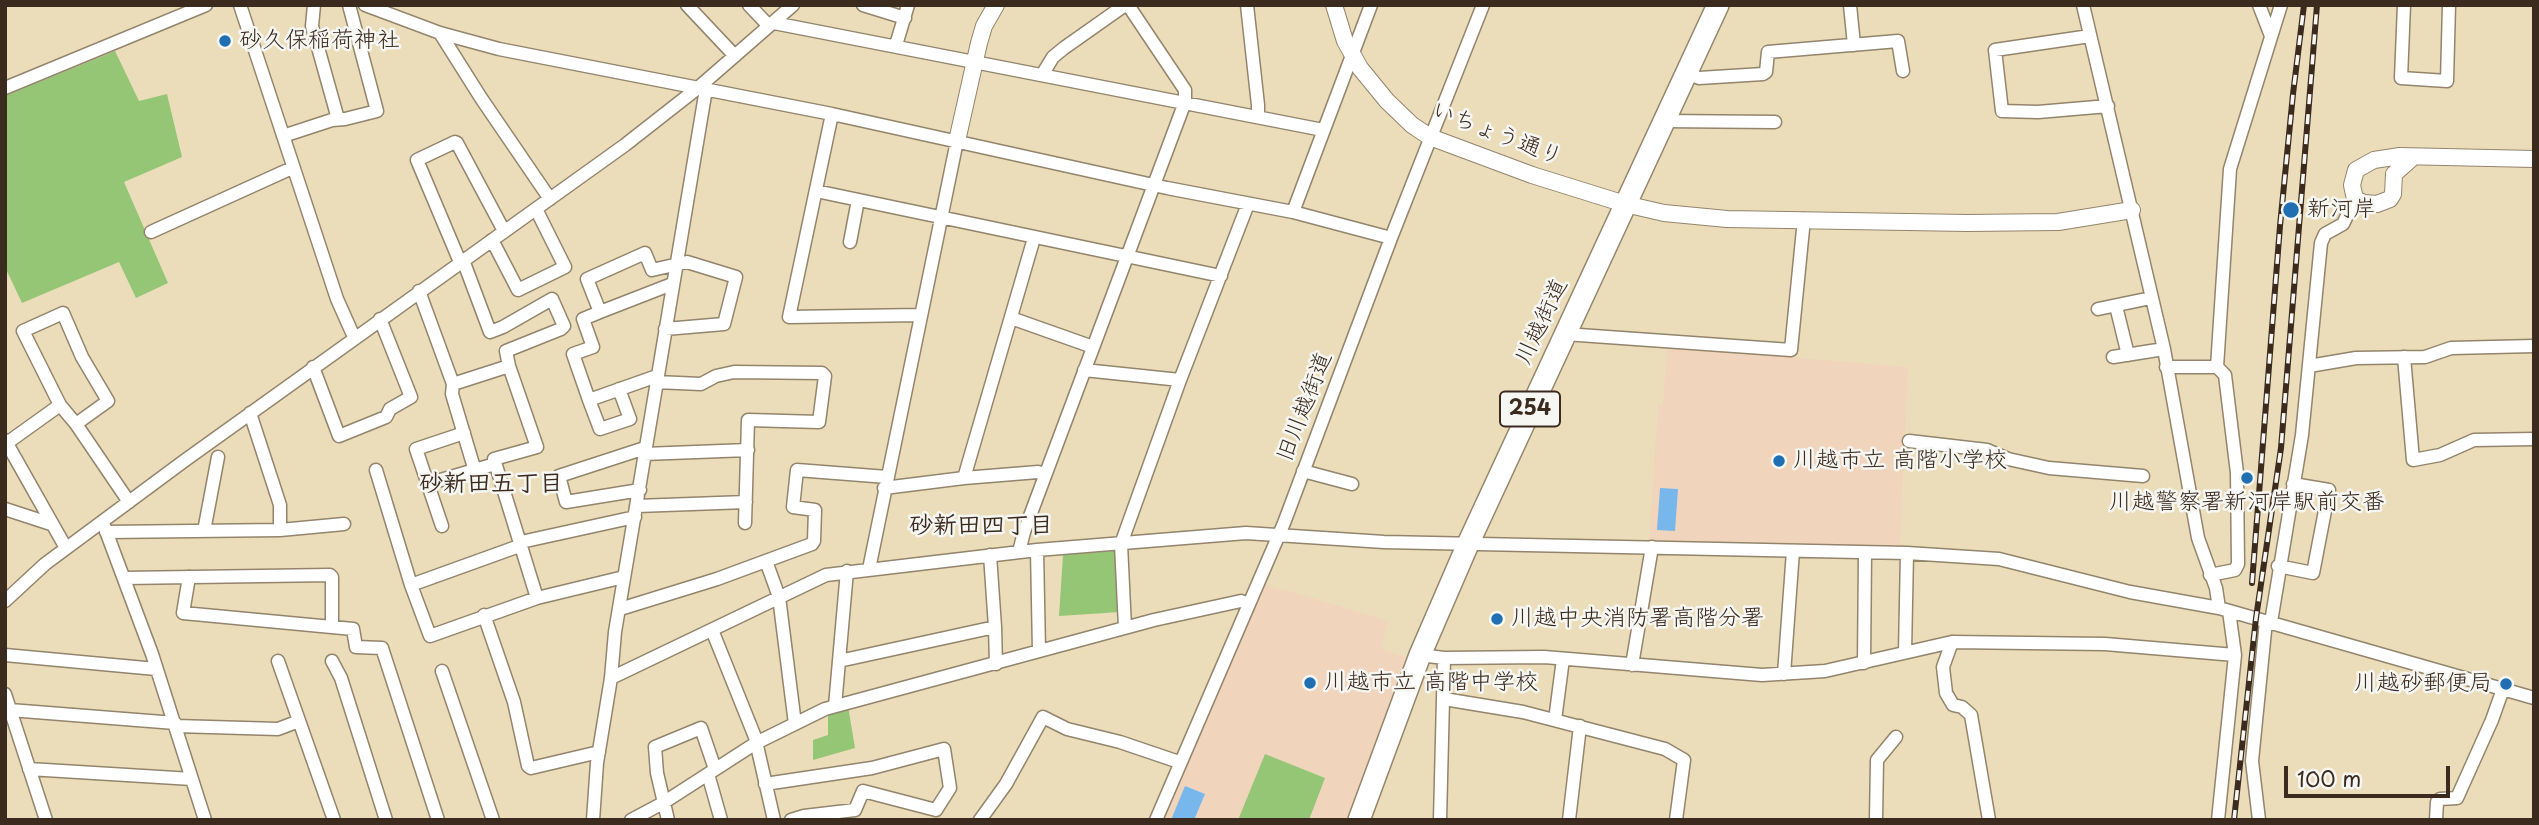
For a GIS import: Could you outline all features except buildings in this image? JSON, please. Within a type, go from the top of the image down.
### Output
[{"type":"highway","name":"川越街道","points":[[1359,820],[1420,655],[1468,544],[1718,5]]},
{"type":"street","points":[[5,88],[206,5]]},
{"type":"street","points":[[240,5],[292,168],[337,299],[354,337]]},
{"type":"street","points":[[314,5],[312,26],[338,118]]},
{"type":"street","points":[[283,136],[338,118],[352,118],[377,110],[349,5]]},
{"type":"street","points":[[365,5],[440,33],[499,49],[832,114],[1154,185],[1293,212],[1391,238]]},
{"type":"street","points":[[687,5],[734,56]]},
{"type":"street","points":[[749,5],[771,24],[896,45],[974,63],[1323,130]]},
{"type":"street","points":[[5,601],[66,548],[104,528],[130,502],[250,412],[703,88],[734,56],[793,5]]},
{"type":"street","points":[[863,5],[906,12],[896,45]]},
{"type":"street","points":[[869,569],[974,63],[984,26],[996,5]]},
{"type":"street","points":[[1020,552],[1024,531],[1185,102],[1185,90],[1127,5],[1053,57],[1042,75]]},
{"type":"street","points":[[1247,5],[1258,116]]},
{"type":"street","name":"いちょう通り","points":[[1334,5],[1352,55],[1387,101],[1430,138],[1532,175],[1625,204],[1664,213],[1727,219],[2014,224],[2058,222],[2132,210]]},
{"type":"street","points":[[1293,212],[1371,5]]},
{"type":"street","name":"旧川越街道","points":[[1156,820],[1279,536],[1391,238],[1483,5]]},
{"type":"street","points":[[1850,5],[1854,45]]},
{"type":"street","points":[[2082,5],[2164,349],[2198,538],[2224,609],[2235,655],[2218,820]]},
{"type":"street","points":[[2259,5],[2271,36]]},
{"type":"street","points":[[2210,575],[2235,570],[2238,564],[2237,473],[2225,376],[2217,367],[2216,351],[2230,169],[2281,5]]},
{"type":"street","points":[[2404,5],[2402,78],[2447,81],[2449,5]]},
{"type":"street","points":[[440,33],[481,99],[550,199]]},
{"type":"street","points":[[2090,36],[1994,50],[2002,111],[2038,112],[2108,106]]},
{"type":"street","points":[[1686,73],[1699,78],[1763,74],[1766,72],[1768,52],[1898,41],[1903,71]]},
{"type":"street","points":[[593,820],[599,752],[624,577],[703,88]]},
{"type":"street","points":[[832,114],[789,317],[920,315]]},
{"type":"street","points":[[1663,121],[1775,122]]},
{"type":"street","points":[[504,231],[455,142],[417,160],[489,332],[554,300],[564,326],[506,351],[537,447],[494,459],[537,597]]},
{"type":"street","points":[[2259,820],[2252,761],[2268,622],[2302,435],[2322,239],[2343,224],[2355,199],[2352,185],[2356,170],[2361,165],[2388,158],[2534,159]]},
{"type":"street","points":[[2355,199],[2377,204],[2390,199],[2393,194],[2394,174],[2412,158]]},
{"type":"street","points":[[151,232],[292,168]]},
{"type":"street","points":[[816,191],[1221,276]]},
{"type":"street","points":[[850,242],[859,200]]},
{"type":"street","points":[[1125,628],[1121,544],[1180,380],[1248,204]]},
{"type":"street","points":[[492,240],[519,290],[565,267],[536,209]]},
{"type":"street","points":[[1565,334],[1791,350],[1804,219]]},
{"type":"street","points":[[964,478],[1034,238]]},
{"type":"street","points":[[600,312],[588,277],[645,253],[652,270],[687,262],[736,277],[724,324],[665,329]]},
{"type":"street","points":[[619,390],[630,419],[600,429],[573,354],[593,348],[583,319],[672,284]]},
{"type":"street","points":[[419,291],[453,384],[452,394],[475,471]]},
{"type":"street","points":[[2098,309],[2151,298]]},
{"type":"street","points":[[2116,306],[2127,355]]},
{"type":"street","points":[[76,424],[108,401],[82,357],[63,313],[23,331],[60,405],[130,502]]},
{"type":"street","points":[[1011,318],[1093,346]]},
{"type":"street","points":[[313,367],[339,436],[386,417],[390,409],[411,397],[380,319]]},
{"type":"street","points":[[2309,366],[2356,358],[2425,357],[2451,348],[2534,346]]},
{"type":"street","points":[[2113,357],[2164,349]]},
{"type":"street","points":[[2404,357],[2413,460],[2440,454],[2474,440],[2534,439]]},
{"type":"street","points":[[453,384],[509,366]]},
{"type":"street","points":[[2166,366],[2217,367]]},
{"type":"street","points":[[1084,370],[1180,380]]},
{"type":"street","points":[[589,400],[657,379],[701,384],[716,376],[734,372],[822,373],[825,376],[819,422],[748,420],[745,523]]},
{"type":"street","points":[[60,405],[6,442],[66,548]]},
{"type":"street","points":[[250,412],[280,505],[280,530]]},
{"type":"street","points":[[442,526],[415,449],[464,433]]},
{"type":"street","points":[[1909,441],[1987,450],[2007,459],[2049,468],[2143,476]]},
{"type":"street","points":[[640,490],[566,502],[559,476],[645,451],[748,450]]},
{"type":"street","points":[[204,531],[218,457]]},
{"type":"street","points":[[427,484],[495,464]]},
{"type":"street","points":[[376,470],[411,585],[430,636],[537,597],[624,577]]},
{"type":"street","points":[[620,609],[766,561],[814,541],[815,510],[793,507],[797,470],[885,482],[1038,472],[1045,474]]},
{"type":"street","points":[[1303,471],[1352,484]]},
{"type":"street","points":[[2278,566],[2313,573],[2329,490],[2293,484]]},
{"type":"street","points":[[411,585],[521,544],[636,511],[746,502]]},
{"type":"street","points":[[5,509],[51,524]]},
{"type":"street","points":[[104,528],[280,530],[344,524]]},
{"type":"street","points":[[104,528],[156,669],[205,820]]},
{"type":"street","points":[[611,678],[826,575],[1037,550],[1246,533],[1384,542],[1971,555],[1999,559],[2138,594],[2224,609],[2534,698]]},
{"type":"street","points":[[1632,665],[1652,547]]},
{"type":"street","points":[[1037,550],[1039,651]]},
{"type":"street","points":[[1784,674],[1793,551]]},
{"type":"street","points":[[1864,663],[1866,553]]},
{"type":"street","points":[[1905,652],[1907,553]]},
{"type":"street","points":[[990,555],[996,664]]},
{"type":"street","points":[[766,561],[779,597],[795,724]]},
{"type":"street","points":[[835,706],[848,571]]},
{"type":"street","points":[[124,578],[330,575],[332,626]]},
{"type":"street","points":[[189,577],[183,613],[353,629],[356,647],[383,648],[438,820]]},
{"type":"street","points":[[631,820],[663,803],[756,743],[835,706],[1125,628],[1241,601],[1248,604]]},
{"type":"street","points":[[484,615],[514,702],[528,766],[531,768],[599,752]]},
{"type":"street","points":[[839,661],[995,627]]},
{"type":"street","points":[[712,630],[756,743],[774,820]]},
{"type":"street","points":[[1420,655],[1444,658],[1563,659],[1762,675],[1825,671],[1952,642],[2105,644],[2235,655]]},
{"type":"street","points":[[1952,642],[1943,667],[1947,699],[1971,715],[1989,820]]},
{"type":"street","points":[[5,655],[156,669]]},
{"type":"street","points":[[1440,820],[1444,658]]},
{"type":"street","points":[[1555,720],[1563,659]]},
{"type":"street","points":[[278,661],[334,820]]},
{"type":"street","points":[[332,661],[341,678],[386,820]]},
{"type":"street","points":[[442,671],[492,820]]},
{"type":"street","points":[[2436,820],[2437,802],[2440,799],[2457,798],[2492,720],[2502,689]]},
{"type":"street","points":[[5,694],[46,820]]},
{"type":"street","points":[[1444,699],[1555,720],[1665,749],[1684,760],[1676,820]]},
{"type":"street","points":[[10,710],[175,724],[278,729],[299,721]]},
{"type":"street","points":[[981,820],[1006,784],[1043,717],[1067,729],[1120,742],[1179,762]]},
{"type":"street","points":[[1569,820],[1580,726]]},
{"type":"street","points":[[668,820],[654,747],[701,727],[721,820]]},
{"type":"street","points":[[1875,820],[1877,760],[1896,737]]},
{"type":"street","points":[[765,784],[872,768],[944,749],[950,788],[936,810],[863,791],[855,810],[791,820]]},
{"type":"street","points":[[29,769],[192,779]]},
{"type":"shaded area","name":"川越市立 高階小学校","points":[[1667,347],[1908,367],[1900,547],[1649,541],[1658,405],[1663,405]]},
{"type":"shaded area","name":"川越市立 高階中学校","points":[[1265,584],[1389,621],[1381,648],[1405,658],[1349,820],[1162,820]]},
{"type":"green space","points":[[115,51],[139,101],[167,94],[182,157],[124,182],[168,283],[136,298],[119,262],[22,303],[5,267],[5,96]]},
{"type":"green space","points":[[1115,551],[1120,612],[1059,616],[1063,555]]},
{"type":"green space","points":[[848,706],[855,748],[813,760],[813,740],[828,735],[828,712]]},
{"type":"green space","points":[[1265,754],[1325,778],[1309,820],[1238,820]]},
{"type":"water","points":[[1660,488],[1678,489],[1675,531],[1657,530]]},
{"type":"water","points":[[1185,786],[1205,794],[1194,820],[1171,820]]},
{"type":"railway","points":[[2252,583],[2280,226],[2304,5]]},
{"type":"railway","points":[[2234,820],[2256,618],[2281,448],[2317,5]]},
{"type":"place","name":"砂久保稲荷神社","points":[[225,41]]},
{"type":"place","name":"新河岸","points":[[2291,210]]},
{"type":"place","name":"川越市立 高階小学校","points":[[1779,461]]},
{"type":"place","name":"川越警察署新河岸駅前交番","points":[[2247,478]]},
{"type":"place","name":"川越中央消防署高階分署","points":[[1497,619]]},
{"type":"place","name":"川越市立 高階中学校","points":[[1310,683]]},
{"type":"place","name":"川越砂郵便局","points":[[2506,684]]},
{"type":"district","name":"砂新田五丁目","points":[[491,484]]},
{"type":"district","name":"砂新田四丁目","points":[[981,526]]}]
